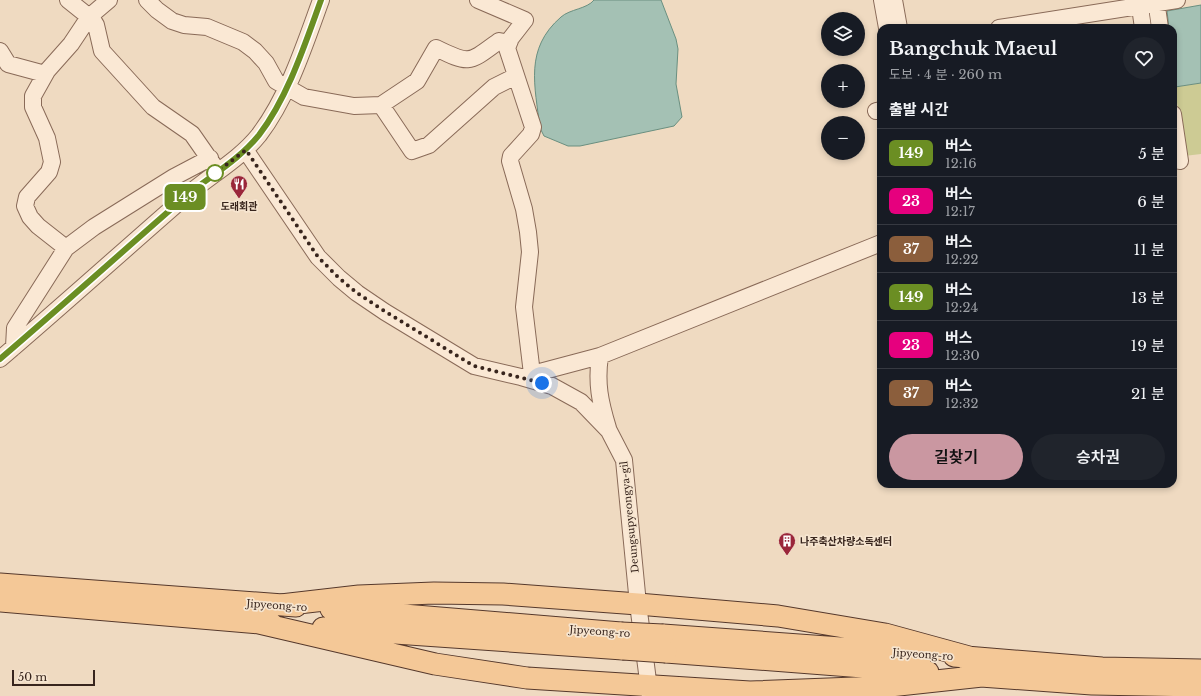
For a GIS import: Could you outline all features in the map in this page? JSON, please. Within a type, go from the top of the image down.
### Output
[{"type":"main road","name":"Jipyeong-ro","points":[[0,584],[281,605],[622,641]]},
{"type":"main road","points":[[281,605],[359,596],[434,593],[504,594],[638,604],[778,616],[885,634],[969,657]]},
{"type":"main road","name":"Jipyeong-ro","points":[[0,601],[259,623],[664,644],[969,657],[1102,668],[1201,670]]},
{"type":"main road","points":[[259,623],[435,664],[527,678],[650,691],[750,692],[881,687],[982,676]]},
{"type":"main road","name":"Jipyeong-ro","points":[[664,644],[982,676],[1092,684],[1201,686]]},
{"type":"street","points":[[68,0],[90,17],[96,25],[102,51],[153,107],[192,134],[214,165]]},
{"type":"street","points":[[66,248],[38,226],[30,217],[25,206],[27,197],[52,167],[47,138],[32,101],[34,92],[44,74],[71,44],[90,17],[109,0]]},
{"type":"street","points":[[147,0],[157,10],[172,21],[184,25],[207,27],[243,42],[255,51],[266,63],[276,81],[286,87],[304,96],[354,106],[381,105],[417,81],[436,48],[457,58],[470,60],[499,41],[509,42]]},
{"type":"street","points":[[14,347],[15,328],[66,248],[94,228],[174,178],[214,165],[246,150],[265,126],[286,87],[302,51],[321,0]]},
{"type":"street","points":[[478,0],[525,20],[509,42],[508,53],[533,127],[531,134],[511,156],[510,161],[524,210],[528,232],[530,263],[524,307],[526,375],[600,356],[877,245]]},
{"type":"street","points":[[882,0],[886,24]]},
{"type":"street","points":[[894,0],[898,24]]},
{"type":"street","points":[[1021,24],[1139,3],[1177,0]]},
{"type":"street","points":[[1156,2],[1159,24]]},
{"type":"street","points":[[1139,3],[1142,24]]},
{"type":"street","points":[[0,51],[8,64],[44,74]]},
{"type":"street","points":[[381,105],[412,151],[429,145],[494,87],[516,76]]},
{"type":"street","points":[[1177,140],[1180,160]]},
{"type":"street","name":"Deungsupyeongya-gil","points":[[246,150],[310,247],[339,278],[386,312],[474,366],[526,375],[552,386],[581,402],[609,431],[624,460],[638,604],[650,691]]},
{"type":"street","points":[[0,359],[194,189],[214,165]]},
{"type":"street","points":[[600,356],[597,374],[598,387],[609,431]]},
{"type":"shaded area","points":[[594,0],[661,0],[676,39],[678,49],[676,84],[682,117],[674,126],[580,146],[568,146],[544,136],[540,128],[535,83],[537,55],[541,42],[549,29],[561,17],[591,3]]},
{"type":"shaded area","points":[[1201,5],[1201,83],[1177,87],[1177,24],[1169,24],[1167,11]]},
{"type":"shaded area","points":[[1201,83],[1201,154],[1184,156],[1177,102],[1177,87]]},
{"type":"bus line","name":"149","points":[[0,359],[194,189],[246,150],[265,126],[281,97],[302,51],[321,0]]},
{"type":"place","name":"도래회관","points":[[239,199]]},
{"type":"place","name":"나주축산차량소독센터","points":[[787,556]]},
{"type":"route","points":[[215,173],[246,150],[310,247],[325,266],[357,293],[454,355],[474,366],[542,383]]}]
